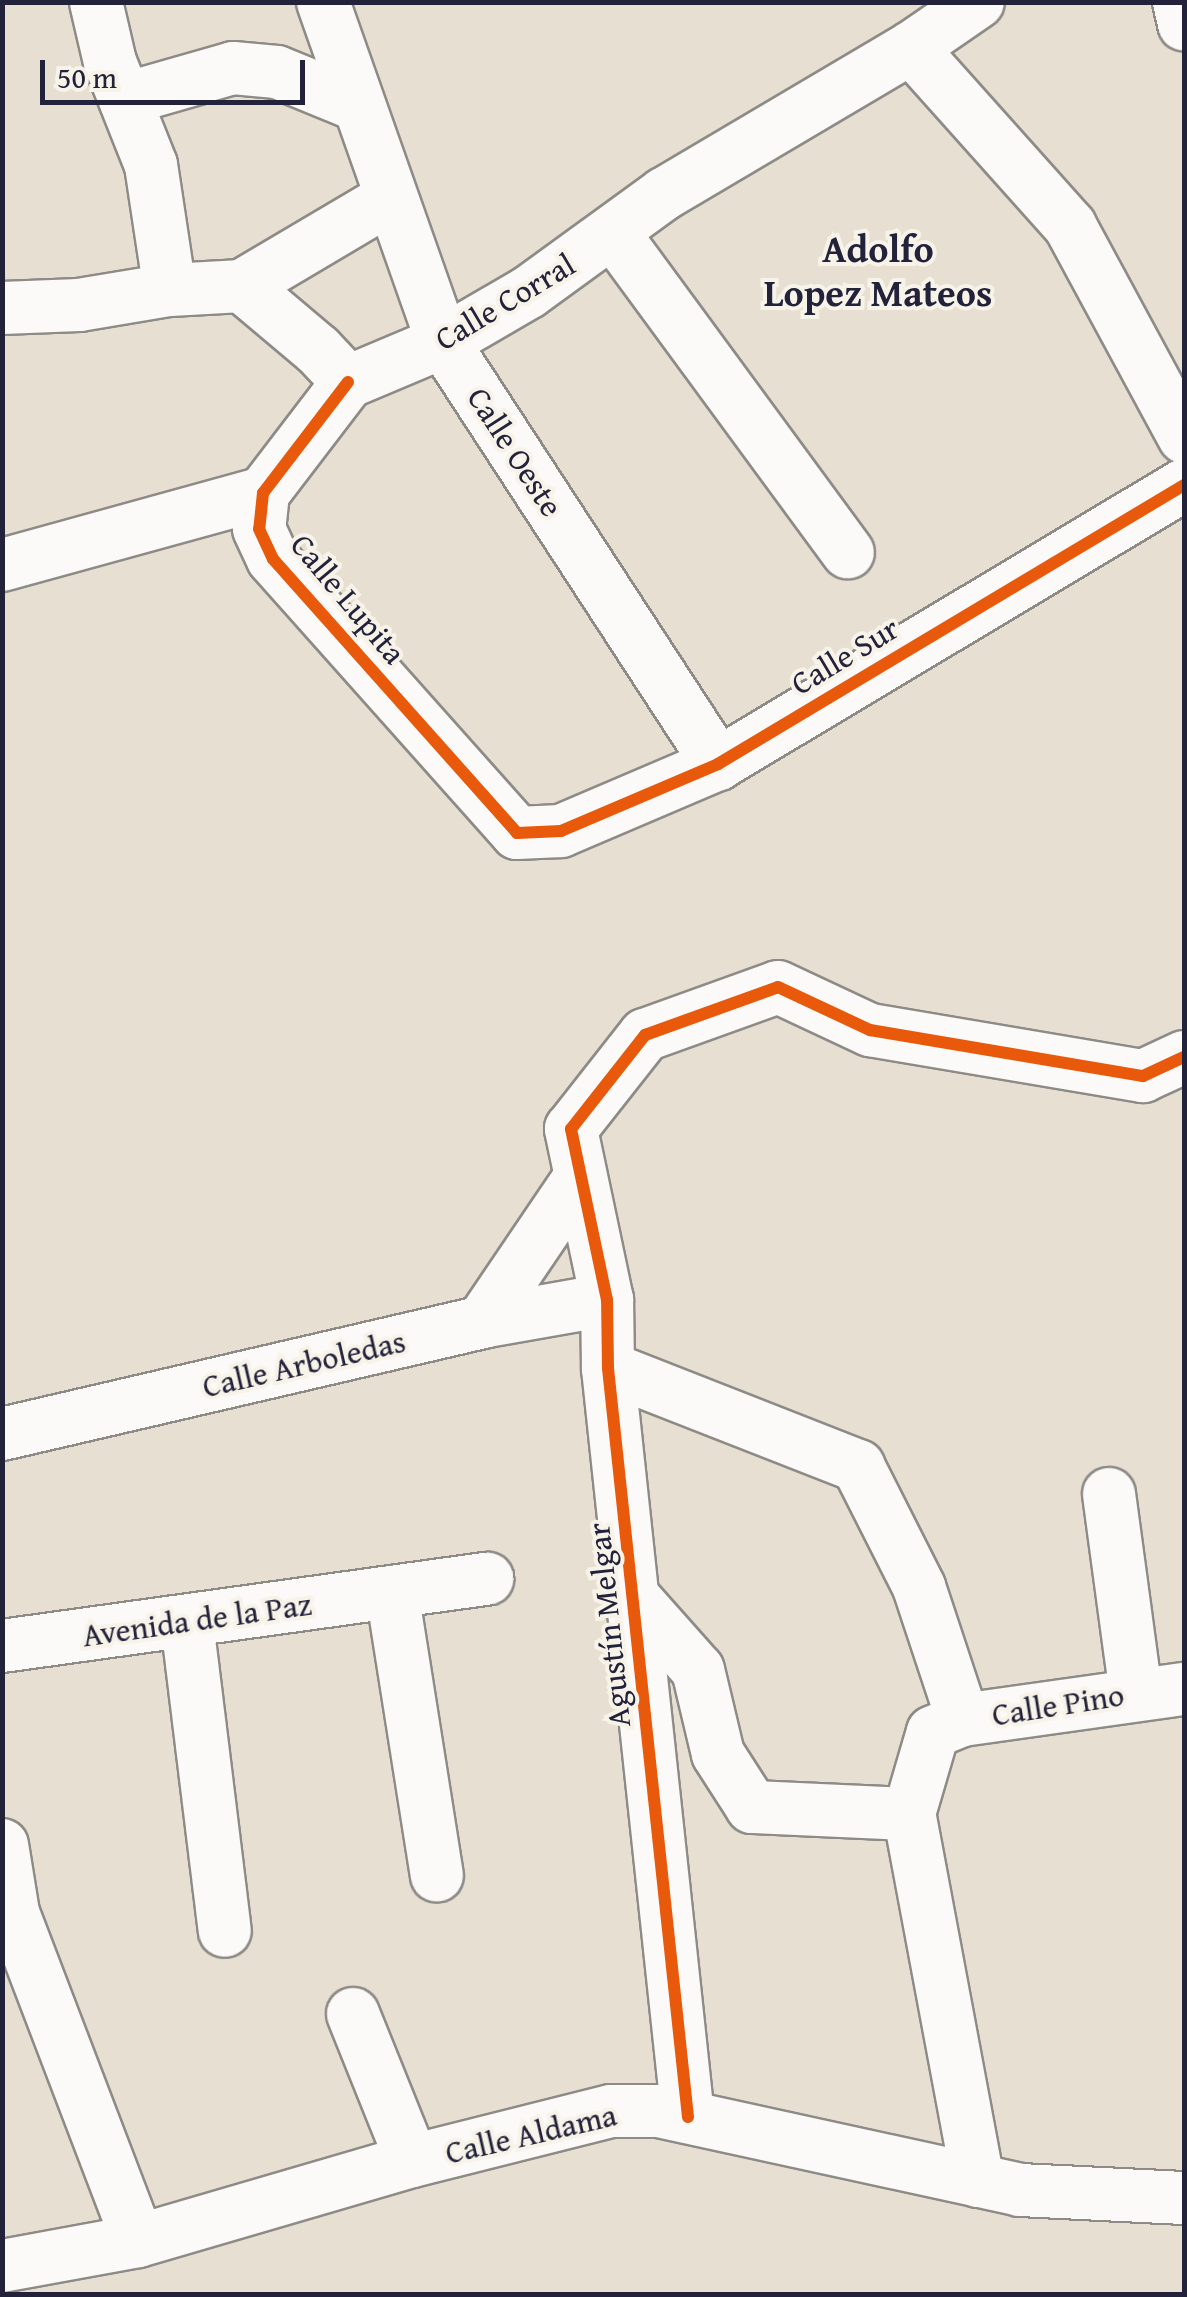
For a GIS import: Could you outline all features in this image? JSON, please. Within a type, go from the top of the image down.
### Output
[{"type":"street","points":[[96,2],[110,62],[151,164],[170,290]]},
{"type":"street","name":"Calle Oeste","points":[[323,2],[443,342],[718,764]]},
{"type":"street","name":"Calle Corral","points":[[348,382],[443,342],[614,234],[664,194],[912,48],[978,2]]},
{"type":"street","points":[[1179,2],[1184,24]]},
{"type":"street","points":[[912,48],[1070,226],[1184,437]]},
{"type":"street","points":[[125,99],[234,68],[277,72],[358,105]]},
{"type":"street","points":[[2,308],[78,305],[170,290],[242,286],[391,198]]},
{"type":"street","points":[[614,234],[848,552]]},
{"type":"street","points":[[2,565],[263,492],[348,382],[318,350],[242,286]]},
{"type":"street","name":"Calle Sur","points":[[517,833],[560,830],[718,764],[1184,485]]},
{"type":"street","name":"Calle Lupita","points":[[263,492],[259,530],[274,560],[517,833]]},
{"type":"street","points":[[482,1322],[645,1035],[778,987],[870,1030],[890,1034],[1143,1076],[1184,1057]]},
{"type":"street","name":"Agustín Melgar","points":[[575,1154],[607,1300],[608,1368],[688,2117]]},
{"type":"street","name":"Calle Arboledas","points":[[2,1434],[482,1322],[607,1300]]},
{"type":"street","points":[[608,1368],[858,1466],[919,1587],[948,1726],[909,1814],[978,2180]]},
{"type":"street","points":[[1109,1494],[1160,1691]]},
{"type":"street","name":"Avenida de la Paz","points":[[2,1646],[488,1579]]},
{"type":"street","points":[[392,1592],[438,1874]]},
{"type":"street","points":[[634,1598],[698,1670],[718,1754],[752,1807],[909,1814]]},
{"type":"street","points":[[187,1623],[225,1931]]},
{"type":"street","name":"Calle Pino","points":[[948,1726],[1160,1691]]},
{"type":"street","points":[[646,1718],[710,1719]]},
{"type":"street","points":[[2,1845],[13,1912],[138,2241]]},
{"type":"street","points":[[353,2014],[412,2161]]},
{"type":"street","name":"Calle Aldama","points":[[2,2266],[138,2241],[412,2161],[611,2111],[659,2110],[1020,2190],[1184,2198]]},
{"type":"cycle path","points":[[348,382],[263,493],[259,529],[273,559],[517,833],[561,831],[718,764],[1184,485]]},
{"type":"cycle path","points":[[688,2117],[608,1368],[607,1300],[571,1129],[645,1035],[778,987],[870,1030],[1143,1076],[1184,1057]]},
{"type":"district","name":"Adolfo Lopez Mateos","points":[[878,271]]}]
